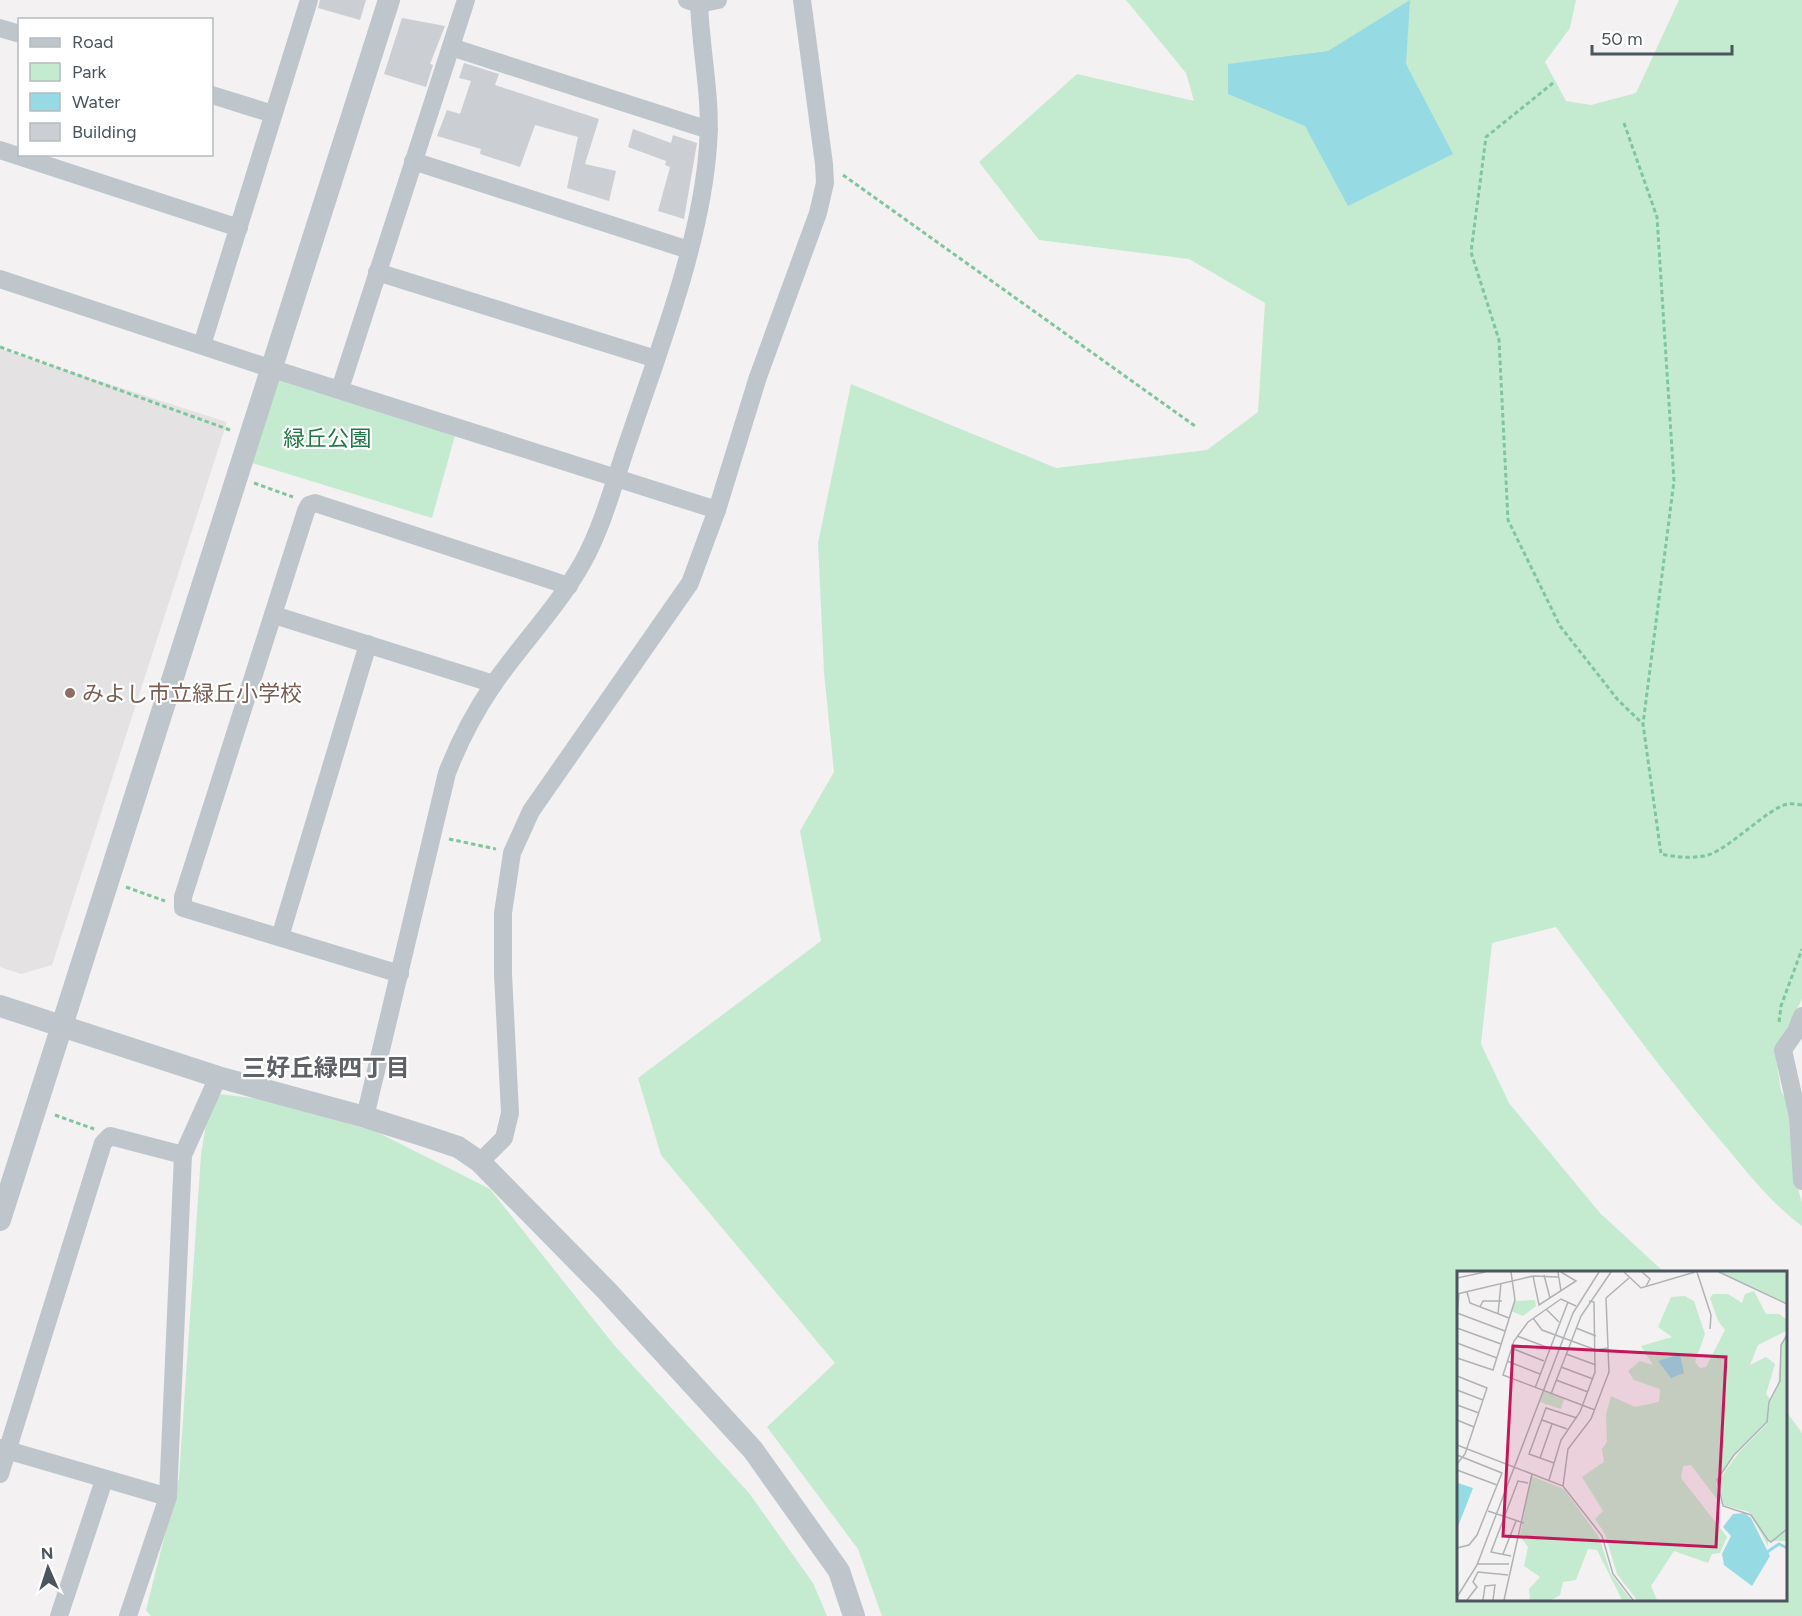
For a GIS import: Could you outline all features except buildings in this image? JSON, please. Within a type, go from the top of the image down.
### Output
[{"type":"street","points":[[0,1220],[389,0]]},
{"type":"street","points":[[340,389],[466,0]]},
{"type":"street","points":[[365,1117],[447,773],[457,747],[494,684],[569,586],[598,529],[656,359],[689,250],[704,183],[709,129],[695,1],[718,0]]},
{"type":"street","points":[[480,1162],[504,1138],[510,1113],[503,974],[503,913],[512,853],[531,811],[690,583],[717,510],[758,377],[818,213],[825,183],[824,161],[802,0]]},
{"type":"street","points":[[202,345],[306,1]]},
{"type":"street","points":[[0,28],[18,33]]},
{"type":"street","points":[[451,47],[709,129]]},
{"type":"street","points":[[213,95],[273,114]]},
{"type":"street","points":[[0,150],[18,156]]},
{"type":"street","points":[[18,156],[238,228]]},
{"type":"street","points":[[413,160],[689,250]]},
{"type":"street","points":[[377,272],[656,359]]},
{"type":"street","points":[[0,279],[717,510]]},
{"type":"street","points":[[400,974],[183,908],[183,897],[309,505],[315,503],[569,586]]},
{"type":"street","points":[[274,615],[494,684]]},
{"type":"street","points":[[279,936],[368,644]]},
{"type":"street","points":[[0,1006],[218,1077],[365,1117],[458,1148],[480,1162],[607,1292],[753,1450],[839,1571],[854,1616]]},
{"type":"street","points":[[1802,1016],[1796,1031],[1783,1050],[1798,1117],[1802,1181]]},
{"type":"street","points":[[128,1616],[168,1497],[183,1155],[218,1077]]},
{"type":"street","points":[[0,1474],[4,1449],[101,1151],[110,1136],[183,1155]]},
{"type":"street","points":[[4,1449],[168,1497]]},
{"type":"street","points":[[59,1616],[104,1480]]},
{"type":"path","points":[[1553,83],[1486,137],[1471,252],[1498,340],[1508,520],[1560,626],[1618,700],[1643,724]]},
{"type":"path","points":[[1624,123],[1656,217],[1674,482],[1643,724],[1661,854],[1681,858],[1708,855],[1749,831],[1775,810],[1788,804],[1802,805]]},
{"type":"path","points":[[824,161],[1195,426]]},
{"type":"path","points":[[0,347],[249,437]]},
{"type":"path","points":[[236,476],[309,505]]},
{"type":"path","points":[[433,835],[512,853]]},
{"type":"path","points":[[108,880],[183,908]]},
{"type":"path","points":[[1783,1050],[1777,1035],[1781,1006],[1802,949]]},
{"type":"path","points":[[63,1116],[110,1136]]},
{"type":"shaded area","name":"みよし市立緑丘小学校","points":[[0,349],[227,422],[52,965],[21,974],[0,967]]},
{"type":"green space","points":[[1126,0],[1576,0],[1570,28],[1545,62],[1566,101],[1591,105],[1636,93],[1679,0],[1802,0],[1802,999],[1775,1052],[1781,1091],[1792,1110],[1795,1177],[1802,1203],[1802,1226],[1769,1197],[1698,1114],[1556,927],[1492,943],[1481,1044],[1509,1103],[1600,1213],[1663,1271],[1457,1271],[1457,1601],[1787,1601],[1787,1412],[1802,1433],[1802,1616],[882,1616],[858,1549],[767,1427],[835,1363],[661,1155],[638,1078],[821,941],[800,831],[834,772],[824,672],[818,543],[851,384],[1056,468],[1207,450],[1258,412],[1265,303],[1189,259],[1039,240],[979,162],[1077,74],[1194,101],[1186,73]]},
{"type":"green space","name":"緑丘公園","points":[[279,374],[456,432],[432,518],[252,463]]},
{"type":"green space","points":[[211,1093],[260,1099],[377,1132],[490,1189],[614,1345],[749,1493],[813,1583],[827,1616],[151,1616],[146,1610],[179,1478],[201,1155]]},
{"type":"water","points":[[1410,0],[1406,64],[1453,154],[1348,206],[1305,126],[1228,94],[1228,64],[1328,51]]},
{"type":"place","name":"みよし市立緑丘小学校","points":[[70,693]]},
{"type":"district","name":"三好丘緑四丁目","points":[[326,1068]]}]
